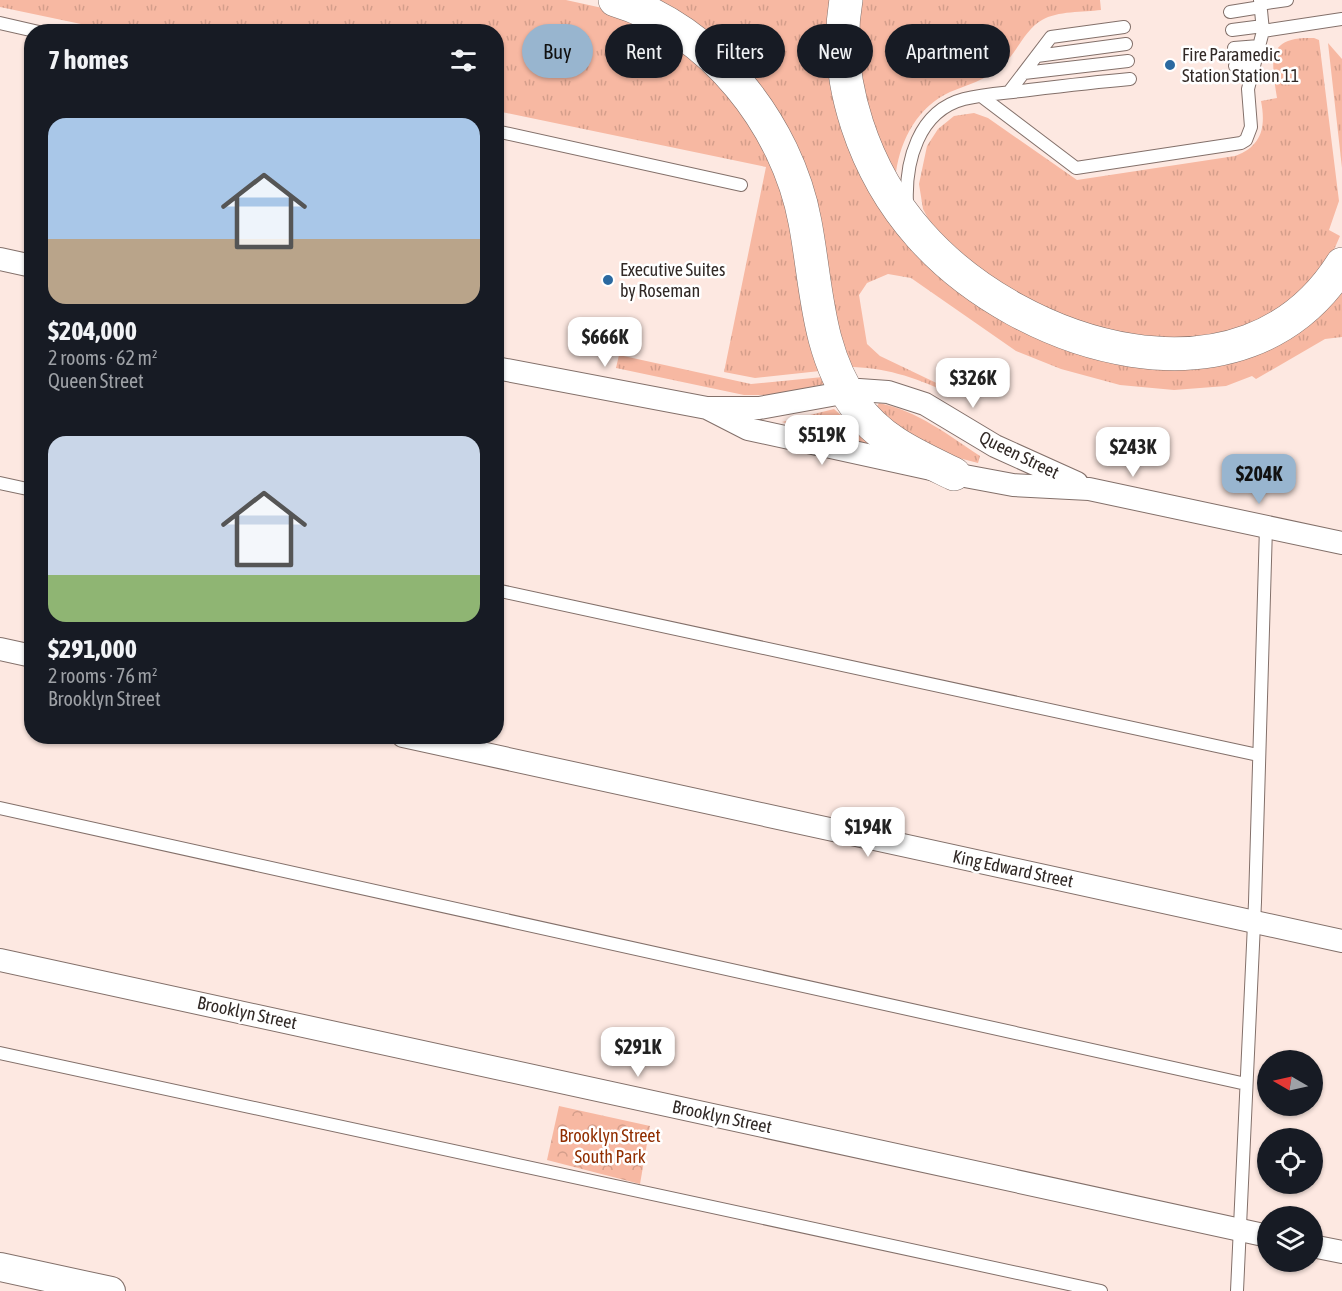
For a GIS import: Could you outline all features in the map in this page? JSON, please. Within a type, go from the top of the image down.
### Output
[{"type":"main road","points":[[615,0],[653,17],[700,48],[733,78],[770,126],[796,185],[806,222],[819,321],[829,356],[846,392],[863,416],[887,438],[907,451],[954,474]]},
{"type":"main road","points":[[846,0],[841,51],[853,111],[874,162],[908,220],[940,256],[965,277],[1023,313],[1088,340],[1142,352],[1197,353],[1255,340],[1298,315],[1332,280],[1342,264]]},
{"type":"street","points":[[0,259],[24,264]]},
{"type":"street","name":"Queen Street","points":[[504,370],[706,408],[782,406],[846,392],[879,390],[910,398],[995,446],[1089,489]]},
{"type":"street","name":"Queen Street","points":[[706,408],[748,429],[954,474],[1013,485],[1089,489],[1342,543]]},
{"type":"street","points":[[0,649],[24,654]]},
{"type":"street","name":"King Edward Street","points":[[440,744],[1342,941]]},
{"type":"street","name":"Brooklyn Street","points":[[0,960],[1257,1234]]},
{"type":"street","points":[[1323,1248],[1342,1252]]},
{"type":"street","points":[[0,1267],[111,1291]]},
{"type":"lane","points":[[1230,12],[1287,0]]},
{"type":"lane","points":[[981,96],[1076,168],[1241,143],[1250,135],[1251,128],[1248,89],[1263,28],[1260,4]]},
{"type":"lane","points":[[1232,30],[1342,19]]},
{"type":"lane","points":[[0,23],[24,29]]},
{"type":"lane","points":[[1009,92],[1051,37],[1124,27]]},
{"type":"lane","points":[[1037,56],[1126,44]]},
{"type":"lane","points":[[1234,48],[1259,45]]},
{"type":"lane","points":[[1024,73],[1128,61]]},
{"type":"lane","points":[[1235,66],[1254,64]]},
{"type":"lane","points":[[908,220],[909,165],[921,133],[946,107],[981,96],[1130,79]]},
{"type":"lane","points":[[504,133],[741,184]]},
{"type":"lane","points":[[0,483],[24,488]]},
{"type":"lane","points":[[1237,1291],[1254,921],[1266,527]]},
{"type":"lane","points":[[504,593],[1258,755]]},
{"type":"lane","points":[[0,807],[1245,1084]]},
{"type":"lane","points":[[0,1053],[1101,1291]]},
{"type":"green space","points":[[0,0],[566,0],[607,9],[641,22],[644,24],[605,24],[605,78],[683,78],[683,53],[695,61],[695,78],[719,79],[781,171],[820,371],[755,378],[724,372],[766,167],[504,112],[504,24],[81,24],[0,7]]},
{"type":"green space","points":[[648,0],[831,0],[839,24],[797,24],[797,78],[858,78],[917,248],[1162,365],[1342,286],[1342,337],[1325,339],[1256,379],[1252,376],[1226,386],[1174,390],[1120,385],[1061,369],[1016,351],[911,278],[888,274],[867,283],[859,295],[867,344],[880,356],[949,389],[946,392],[910,377],[886,371],[847,367],[807,183],[716,78],[785,78],[785,24],[695,24],[695,54],[683,40],[683,24],[669,24]]},
{"type":"green space","points":[[857,0],[1100,0],[1101,10],[1063,13],[1042,20],[1030,30],[1010,57],[1010,24],[885,24],[885,78],[984,78],[939,98],[920,115],[902,147],[896,172],[889,163],[858,89],[858,78],[873,78],[873,24],[857,24]]},
{"type":"green space","points":[[1314,38],[1319,40],[1339,201],[1329,230],[1340,236],[1333,252],[1301,294],[1252,326],[1173,341],[1096,330],[1003,290],[932,226],[923,209],[919,184],[927,146],[938,129],[954,116],[974,113],[988,118],[1077,180],[1235,156],[1251,147],[1260,134],[1263,119],[1261,101],[1277,98],[1273,62],[1275,53],[1287,41]]},
{"type":"green space","points":[[1328,43],[1342,59],[1342,168]]},
{"type":"green space","points":[[619,355],[751,384],[823,377],[825,384],[771,395],[744,395],[616,368]]},
{"type":"green space","points":[[879,403],[907,412],[932,425],[980,456],[978,463],[955,457],[908,436],[876,408]]},
{"type":"green space","points":[[834,409],[875,445],[875,448],[782,422]]},
{"type":"green space","name":"Brooklyn Street South Park","points":[[559,1106],[650,1126],[640,1184],[547,1160]]},
{"type":"place","name":"Fire Paramedic Station Station 11","points":[[1170,65]]},
{"type":"place","name":"Executive Suites by Roseman","points":[[608,280]]}]
